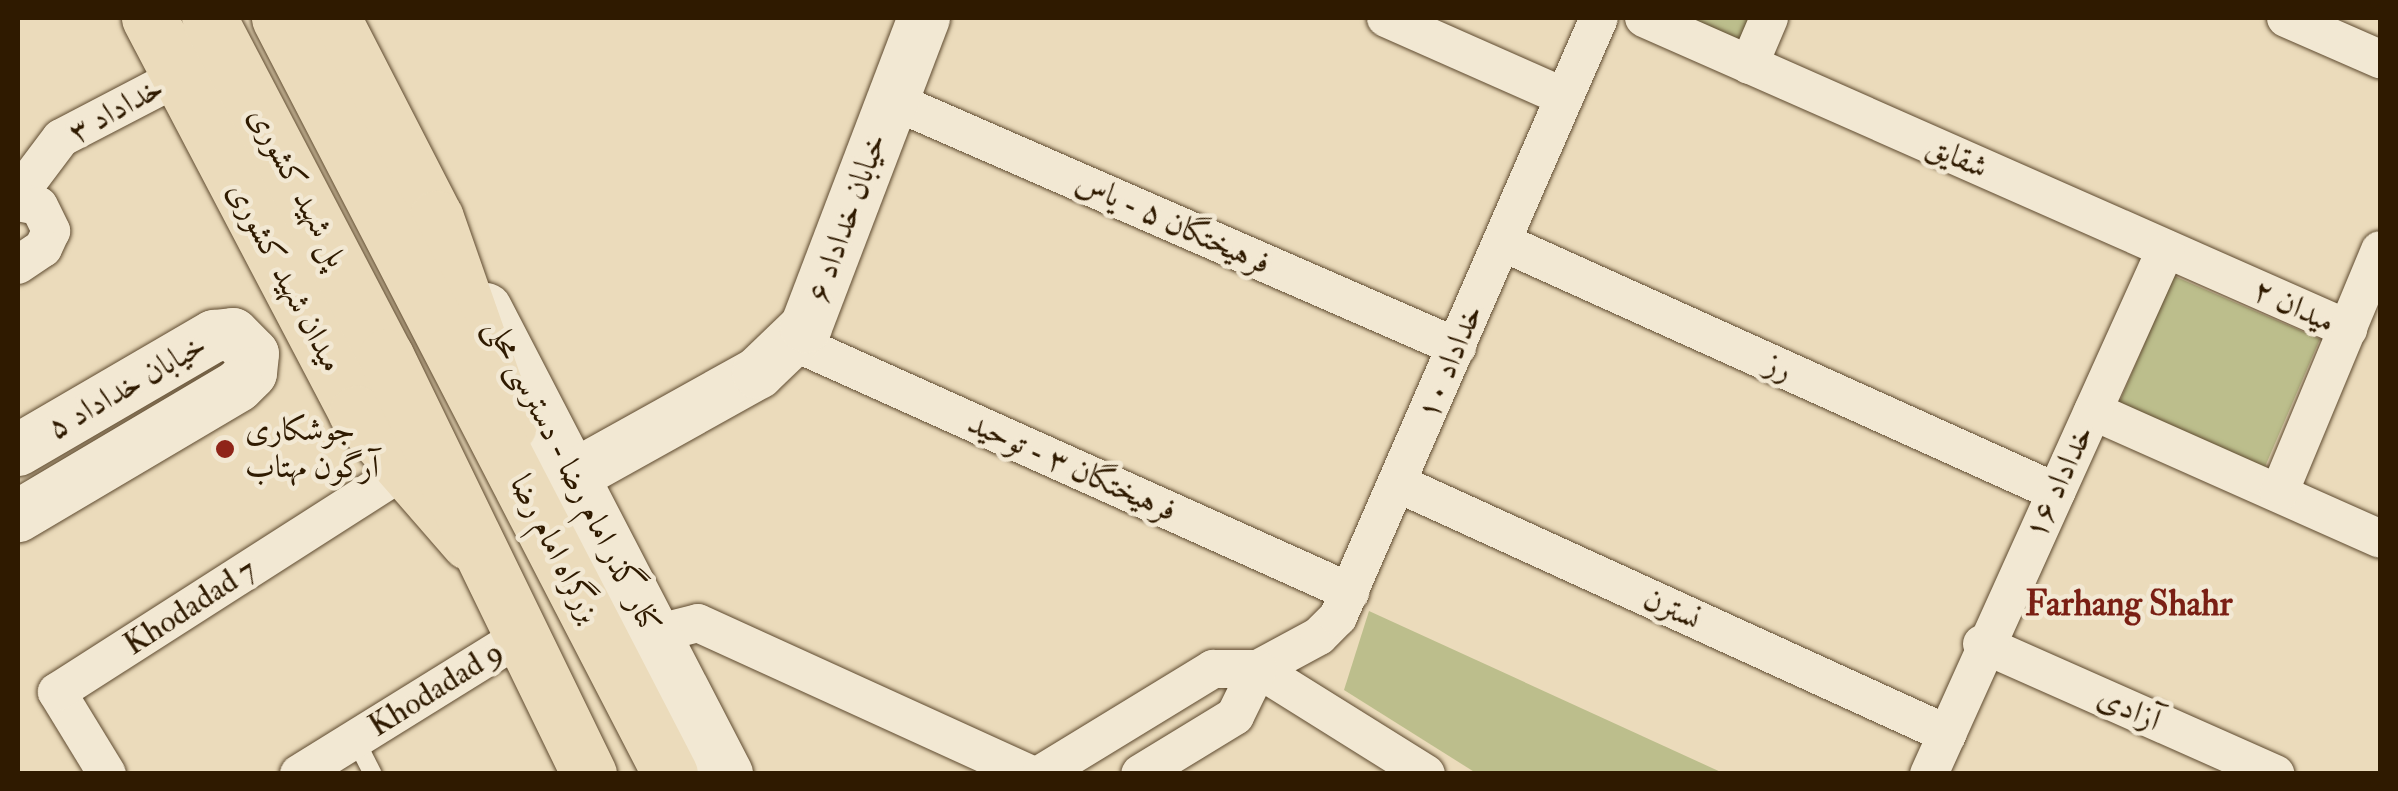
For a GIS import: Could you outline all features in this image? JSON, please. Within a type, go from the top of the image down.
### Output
[{"type":"main road","name":"میدان شهید کشوری","points":[[149,18],[356,414],[487,564]]},
{"type":"main road","name":"پل شهید کشوری","points":[[209,18],[386,356]]},
{"type":"main road","name":"پل شهید کشوری","points":[[279,18],[440,326]]},
{"type":"main road","points":[[332,18],[418,178],[549,537]]},
{"type":"main road","name":"خیابان خداداد ۶","points":[[574,476],[758,373],[794,342],[822,296],[910,26]]},
{"type":"main road","name":"کنار گذر امام رضا - دسترسی محلی","points":[[418,178],[727,774]]},
{"type":"main road","name":"بزرگراه امام رضا","points":[[440,326],[668,767]]},
{"type":"main road","name":"خیابان خداداد ۵","points":[[18,450],[214,336],[233,334],[248,346],[253,364],[238,386]]},
{"type":"main road","name":"خیابان خداداد ۵","points":[[18,516],[292,355],[335,373]]},
{"type":"main road","name":"بزرگراه امام رضا","points":[[386,356],[588,774]]},
{"type":"street","points":[[1386,18],[1564,97]]},
{"type":"street","name":"خداداد ۱۰","points":[[1041,774],[1213,669],[1258,669],[1330,628],[1350,592],[1599,18]]},
{"type":"street","name":"شقایق","points":[[1644,18],[2166,249]]},
{"type":"street","points":[[1749,65],[1770,18]]},
{"type":"street","points":[[2286,18],[2380,59]]},
{"type":"street","name":"خداداد ۳","points":[[18,264],[43,248],[51,231],[40,206],[18,198],[61,138],[180,76]]},
{"type":"street","name":"فرهیختگان ۵ - یاس","points":[[889,99],[1456,346]]},
{"type":"street","name":"رز","points":[[1502,242],[2056,492]]},
{"type":"street","points":[[2166,249],[2093,411],[2380,540]]},
{"type":"street","name":"میدان ۲","points":[[2166,249],[2348,329],[2279,494]]},
{"type":"street","points":[[2348,329],[2380,250]]},
{"type":"street","name":"فرهیختگان ۳ - توحید","points":[[794,342],[1350,592]]},
{"type":"street","name":"خداداد ۱۶","points":[[1929,774],[1982,644],[2093,411]]},
{"type":"street","name":"Khodadad 7","points":[[107,774],[57,692],[404,470]]},
{"type":"street","name":"نسترن","points":[[1398,483],[1947,734]]},
{"type":"street","points":[[655,634],[698,623],[1030,774]]},
{"type":"street","name":"Khodadad 9","points":[[299,774],[522,636]]},
{"type":"street","name":"آزادی","points":[[1982,644],[2276,774]]},
{"type":"street","points":[[1140,774],[1229,721],[1258,669],[1426,774]]},
{"type":"lane","points":[[354,739],[373,774]]},
{"type":"green space","points":[[1689,18],[1751,18],[1741,40]]},
{"type":"green space","points":[[2174,276],[2320,339],[2264,469],[2118,405]]},
{"type":"green space","points":[[1369,611],[1723,773],[1476,773],[1344,690]]},
{"type":"place","name":"جوشکاری آرگون مهتاب","points":[[225,449]]},
{"type":"district","name":"Farhang Shahr","points":[[2129,604]]}]
